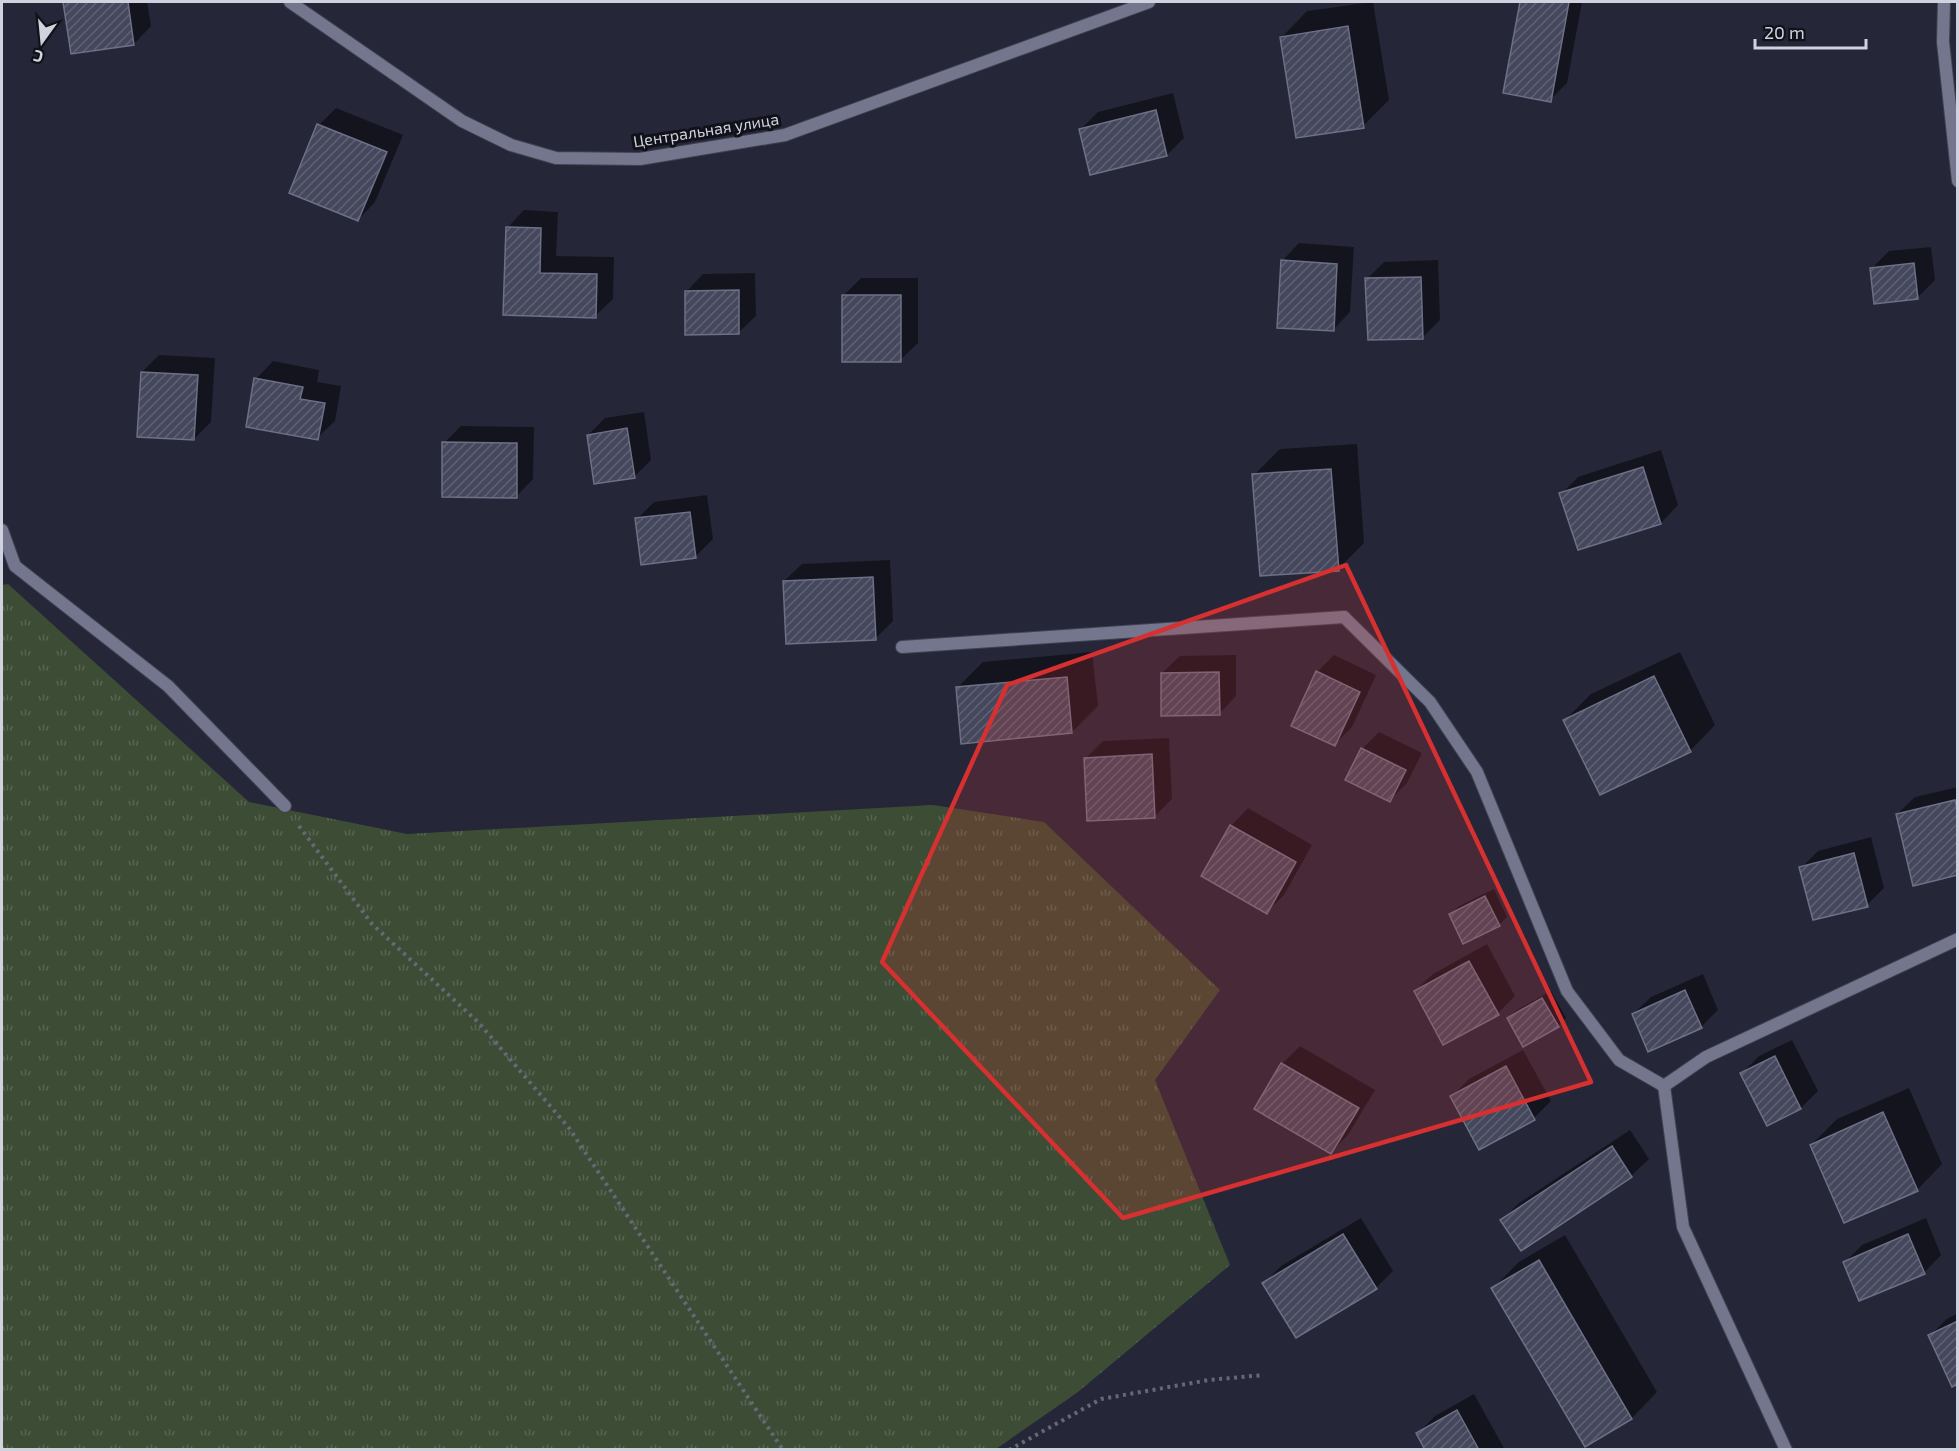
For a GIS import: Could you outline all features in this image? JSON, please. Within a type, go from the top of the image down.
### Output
[{"type":"street","name":"Центральная улица","points":[[290,2],[462,121],[511,145],[556,158],[640,159],[785,135],[1149,2]]},
{"type":"street","points":[[1944,2],[1943,42],[1958,181]]},
{"type":"street","points":[[2,530],[15,566],[168,686],[285,806]]},
{"type":"street","points":[[902,647],[1344,617],[1430,702],[1476,772],[1567,991],[1619,1060],[1664,1086]]},
{"type":"street","points":[[1664,1086],[1706,1057],[1958,939]]},
{"type":"street","points":[[1664,1086],[1683,1227],[1785,1449]]},
{"type":"path","points":[[285,806],[372,924],[478,1023],[569,1128],[783,1449]]},
{"type":"path","points":[[1009,1449],[1101,1399],[1209,1380],[1264,1375]]},
{"type":"highlighted area","points":[[1346,565],[1591,1082],[1123,1218],[882,962],[1007,685]]},
{"type":"green space","points":[[8,584],[249,802],[407,834],[933,805],[1044,822],[1220,990],[1155,1080],[1230,1265],[1078,1392],[996,1449],[2,1449],[2,585]]},
{"type":"building","points":[[63,2],[128,2],[134,45],[71,54]]},
{"type":"building","points":[[1520,2],[1569,2],[1551,102],[1503,93]]},
{"type":"building","points":[[1348,26],[1364,128],[1296,138],[1280,37]]},
{"type":"building","points":[[1156,110],[1167,156],[1090,175],[1079,129]]},
{"type":"building","points":[[317,124],[387,152],[358,221],[289,193]]},
{"type":"building","points":[[506,227],[541,228],[540,273],[597,274],[596,318],[503,315]]},
{"type":"building","points":[[1281,260],[1337,264],[1334,331],[1277,328]]},
{"type":"building","points":[[1914,263],[1918,299],[1874,304],[1870,268]]},
{"type":"building","points":[[1421,277],[1423,339],[1368,340],[1365,278]]},
{"type":"building","points":[[739,290],[739,334],[685,335],[685,291]]},
{"type":"building","points":[[842,295],[901,295],[901,362],[842,362]]},
{"type":"building","points":[[141,372],[198,375],[194,440],[137,437]]},
{"type":"building","points":[[254,378],[303,387],[300,399],[325,403],[318,440],[246,427]]},
{"type":"building","points":[[627,428],[635,478],[594,484],[587,435]]},
{"type":"building","points":[[442,442],[517,443],[517,498],[442,497]]},
{"type":"building","points":[[1643,467],[1661,524],[1578,550],[1559,493]]},
{"type":"building","points":[[1331,469],[1339,571],[1260,576],[1252,474]]},
{"type":"building","points":[[690,512],[696,558],[641,565],[635,518]]},
{"type":"building","points":[[873,577],[876,640],[786,644],[783,581]]},
{"type":"building","points":[[1316,671],[1360,692],[1335,746],[1291,726]]},
{"type":"building","points":[[1219,672],[1220,715],[1161,716],[1161,673]]},
{"type":"building","points":[[1654,676],[1691,752],[1600,795],[1563,720]]},
{"type":"building","points":[[1067,677],[1072,733],[961,744],[956,687]]},
{"type":"building","points":[[1361,748],[1406,770],[1390,802],[1345,780]]},
{"type":"building","points":[[1152,754],[1155,818],[1087,821],[1084,758]]},
{"type":"building","points":[[1955,800],[1958,812],[1958,875],[1913,886],[1896,814]]},
{"type":"building","points":[[1230,825],[1296,862],[1267,914],[1201,876]]},
{"type":"building","points":[[1854,853],[1868,907],[1813,920],[1799,867]]},
{"type":"building","points":[[1485,896],[1500,926],[1463,944],[1449,914]]},
{"type":"building","points":[[1469,961],[1499,1015],[1443,1045],[1414,991]]},
{"type":"building","points":[[1685,990],[1702,1028],[1648,1052],[1632,1014]]},
{"type":"building","points":[[1542,998],[1559,1027],[1523,1047],[1507,1018]]},
{"type":"building","points":[[1775,1056],[1801,1109],[1767,1126],[1740,1073]]},
{"type":"building","points":[[1281,1063],[1359,1108],[1331,1154],[1254,1109]]},
{"type":"building","points":[[1506,1066],[1535,1120],[1479,1150],[1450,1096]]},
{"type":"building","points":[[1883,1112],[1918,1191],[1844,1223],[1810,1145]]},
{"type":"building","points":[[1612,1146],[1632,1177],[1521,1251],[1500,1220]]},
{"type":"building","points":[[1343,1234],[1377,1289],[1296,1338],[1262,1283]]},
{"type":"building","points":[[1908,1234],[1925,1274],[1859,1301],[1843,1262]]},
{"type":"building","points":[[1539,1260],[1632,1419],[1585,1447],[1491,1288]]},
{"type":"building","points":[[1958,1321],[1958,1384],[1952,1387],[1928,1335]]},
{"type":"building","points":[[1457,1410],[1479,1450],[1425,1450],[1416,1433]]}]
